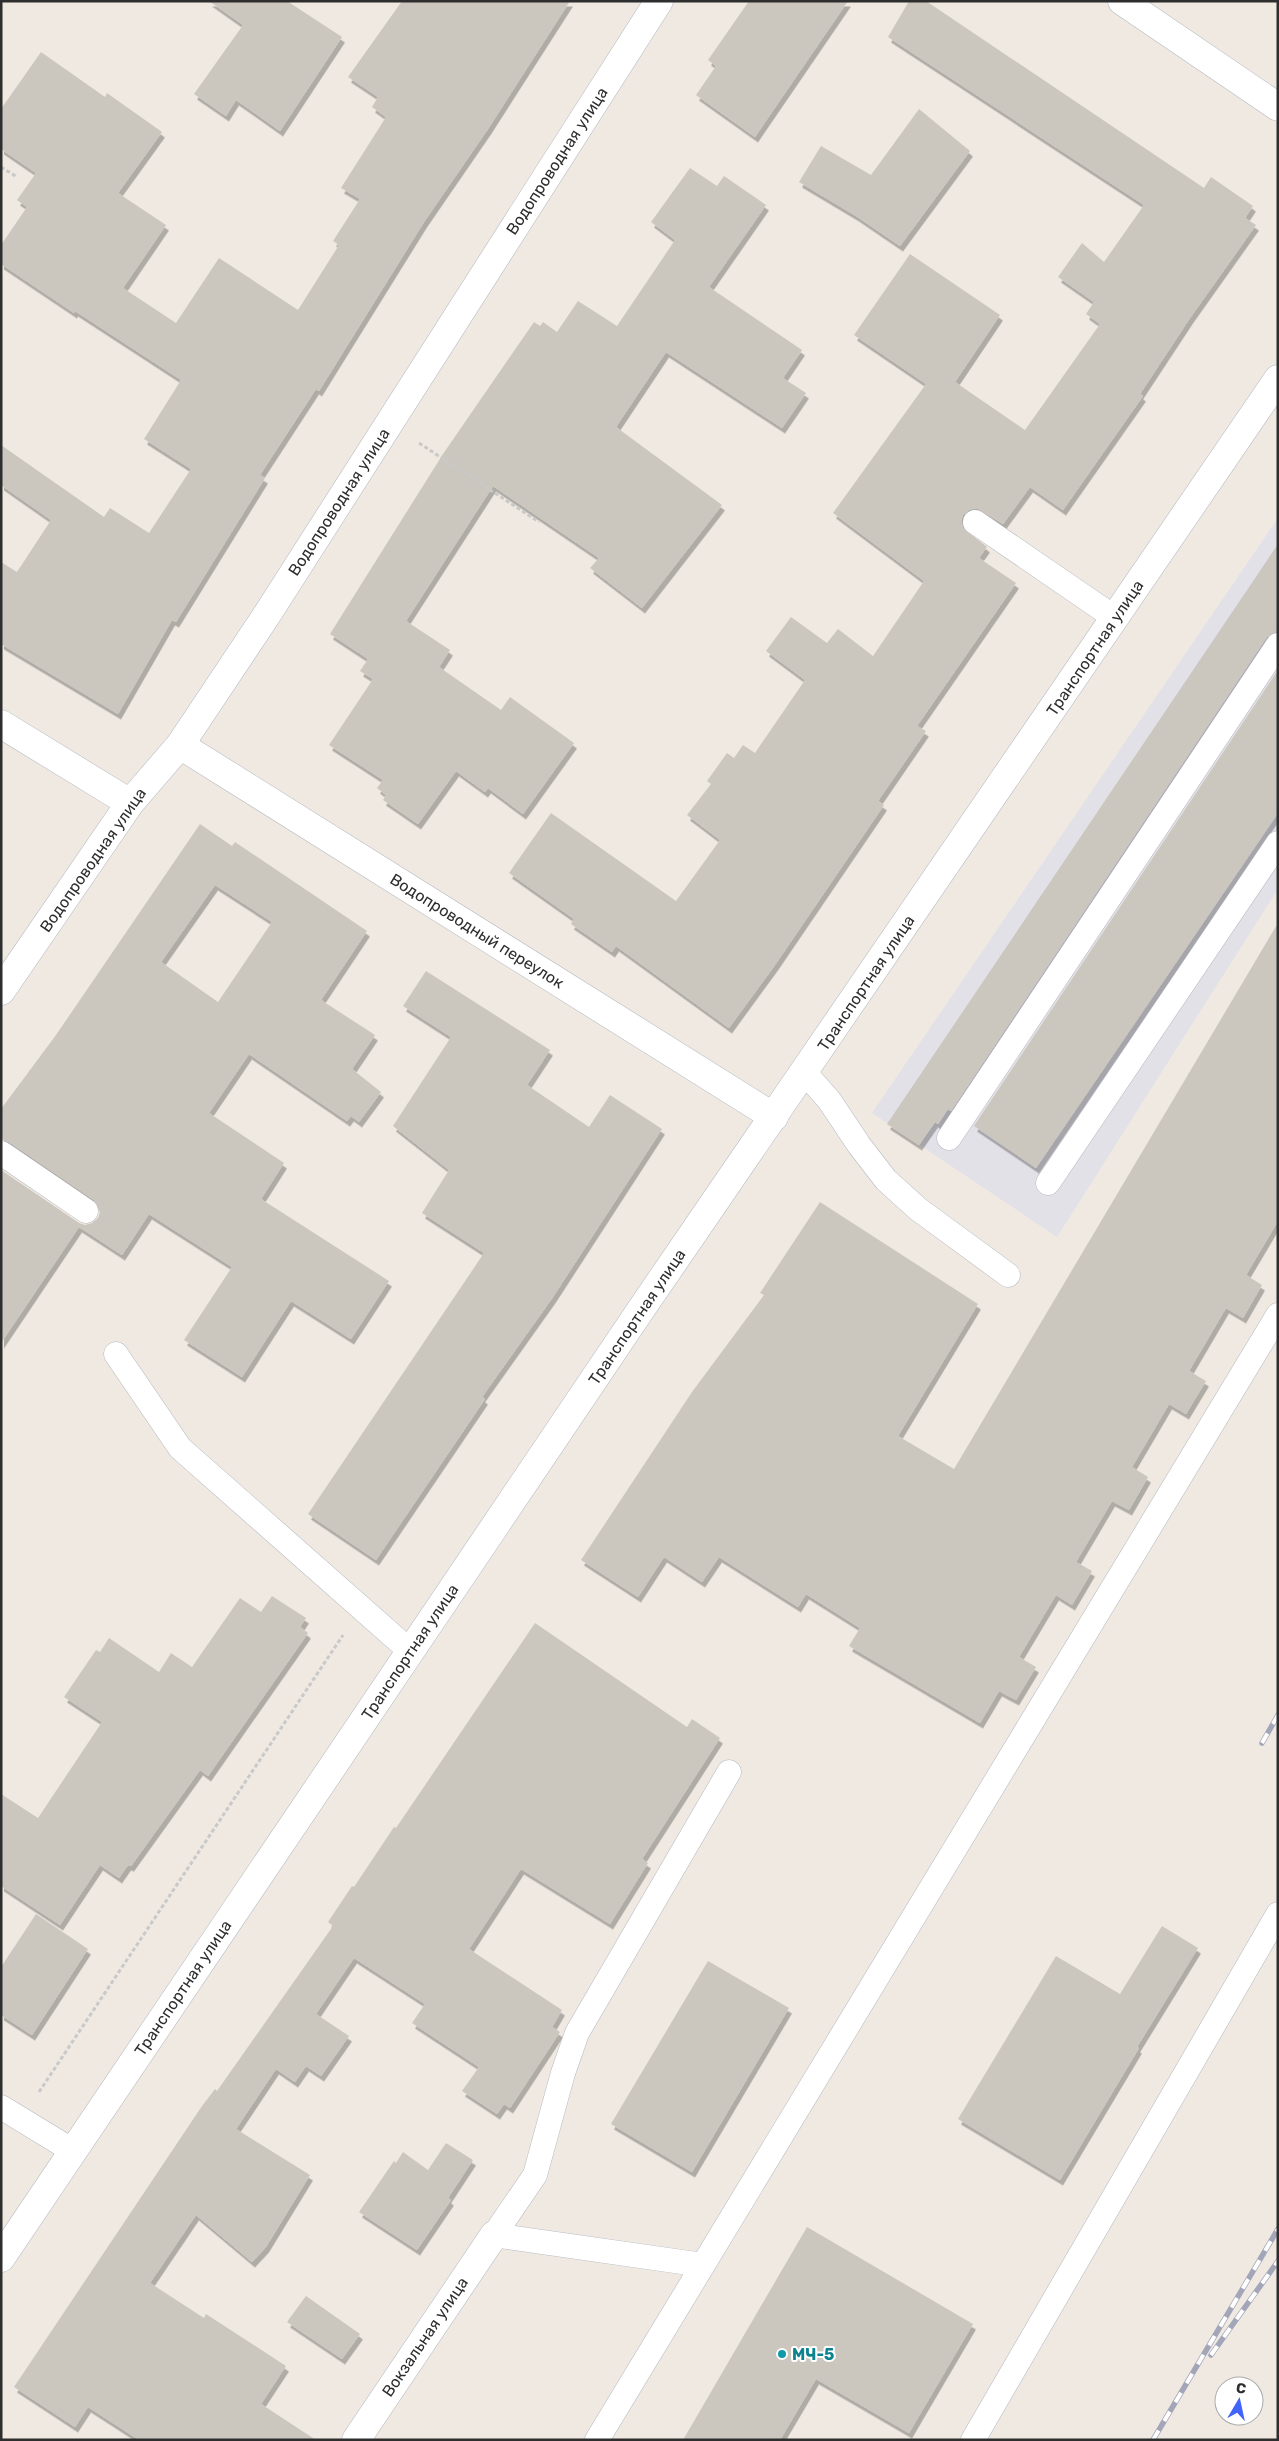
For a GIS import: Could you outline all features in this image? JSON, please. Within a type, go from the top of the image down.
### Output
[{"type":"street","name":"Водопроводная улица","points":[[1,991],[130,803],[180,745],[389,424],[659,1]]},
{"type":"street","points":[[1136,5],[1278,107]]},
{"type":"street","name":"Транспортная улица","points":[[1,2258],[410,1651],[1278,379]]},
{"type":"street","points":[[1,724],[130,803]]},
{"type":"street","name":"Водопроводный переулок","points":[[180,745],[774,1117]]},
{"type":"street","name":"Вокзальная улица","points":[[356,2440],[494,2235]]},
{"type":"lane","points":[[975,522],[1115,618]]},
{"type":"lane","points":[[949,1138],[1278,645]]},
{"type":"lane","points":[[1048,1184],[1278,843]]},
{"type":"lane","points":[[805,1073],[830,1100],[859,1145],[886,1180],[918,1209],[1008,1275]]},
{"type":"lane","points":[[1,1153],[86,1211]]},
{"type":"lane","points":[[597,2440],[1278,1315]]},
{"type":"lane","points":[[116,1354],[180,1448],[410,1651]]},
{"type":"lane","points":[[703,2266],[494,2235],[534,2175],[563,2073],[577,2033],[729,1772]]},
{"type":"lane","points":[[972,2440],[1278,1914]]},
{"type":"lane","points":[[11,2113],[73,2151]]},
{"type":"path","points":[[1,167],[17,177]]},
{"type":"path","points":[[389,424],[539,522]]},
{"type":"path","points":[[11,2113],[362,1608]]},
{"type":"shaded area","points":[[1278,518],[1278,889],[1057,1237],[872,1113]]},
{"type":"building","points":[[209,1],[287,1],[342,37],[280,131],[236,100],[226,116],[194,94],[243,25]]},
{"type":"building","points":[[402,1],[570,1],[488,129],[424,222],[319,391],[316,389],[260,475],[265,478],[176,622],[172,620],[118,714],[1,644],[1,562],[17,572],[51,520],[1,485],[1,445],[104,517],[110,508],[149,533],[191,469],[144,439],[181,380],[75,311],[74,313],[1,264],[1,245],[27,207],[17,200],[36,173],[1,149],[1,109],[41,52],[105,97],[107,93],[162,132],[118,193],[166,225],[123,288],[176,323],[219,258],[298,310],[339,245],[333,241],[360,199],[341,188],[386,117],[372,107],[378,97],[348,77]]},
{"type":"building","points":[[749,1],[848,1],[755,137],[696,95],[716,66],[708,60]]},
{"type":"building","points":[[909,1],[926,1],[1204,188],[1211,177],[1253,206],[1245,218],[1256,225],[1190,318],[1140,394],[1143,396],[1063,510],[1030,487],[1003,524],[977,508],[969,510],[963,515],[961,521],[963,528],[987,547],[979,558],[1016,583],[917,726],[926,731],[878,801],[884,805],[775,965],[729,1028],[616,946],[612,952],[571,924],[574,919],[509,873],[551,813],[676,901],[720,840],[687,815],[711,784],[707,781],[727,753],[734,758],[743,745],[755,753],[805,680],[766,651],[791,617],[827,643],[838,629],[873,656],[924,581],[833,513],[926,384],[854,335],[910,254],[1000,315],[955,382],[1025,430],[1100,324],[1086,314],[1094,302],[1058,277],[1082,243],[1104,262],[1144,205],[888,37]]},
{"type":"building","points":[[919,109],[970,151],[900,246],[856,216],[799,182],[821,146],[871,175]]},
{"type":"building","points":[[690,168],[717,186],[724,176],[766,205],[709,287],[802,350],[783,378],[806,393],[782,428],[666,352],[616,427],[722,505],[642,608],[590,568],[599,558],[493,486],[406,621],[450,650],[439,667],[501,710],[510,697],[574,743],[523,814],[488,788],[485,792],[456,771],[418,824],[383,800],[386,795],[377,788],[383,780],[329,745],[373,679],[360,671],[368,659],[330,634],[443,454],[534,322],[540,326],[543,322],[557,332],[578,301],[617,326],[675,240],[651,222]]},
{"type":"building","points":[[1278,544],[1278,631],[1267,637],[951,1111],[948,1109],[938,1124],[935,1122],[919,1145],[887,1124]]},
{"type":"building","points":[[1278,670],[1278,813],[1036,1168],[974,1126]]},
{"type":"building","points":[[200,824],[232,846],[235,842],[367,931],[321,1000],[375,1035],[352,1069],[381,1092],[359,1122],[351,1116],[347,1121],[249,1054],[209,1113],[284,1163],[261,1199],[389,1281],[351,1339],[291,1301],[242,1377],[184,1340],[232,1267],[149,1214],[122,1255],[79,1227],[1,1343],[1,1170],[79,1223],[85,1225],[92,1223],[98,1218],[100,1212],[94,1200],[9,1142],[1,1139],[1,1109],[56,1035]],"holes":[[[215,885],[272,922],[218,1002],[161,962]]]},
{"type":"building","points":[[1278,923],[1278,1221],[1246,1275],[1262,1285],[1243,1318],[1226,1308],[1189,1371],[1206,1381],[1186,1414],[1169,1404],[1132,1467],[1148,1477],[1129,1510],[1112,1501],[1076,1562],[1092,1571],[1072,1605],[1056,1595],[1019,1657],[1036,1667],[1016,1700],[999,1691],[980,1723],[849,1646],[860,1628],[806,1594],[798,1607],[719,1557],[702,1582],[664,1557],[638,1597],[581,1560],[692,1392],[764,1295],[760,1293],[820,1202],[978,1304],[898,1436],[954,1469]]},
{"type":"building","points":[[426,971],[550,1050],[527,1085],[589,1127],[610,1095],[662,1129],[553,1297],[482,1397],[485,1399],[376,1560],[308,1514],[484,1253],[422,1213],[449,1170],[393,1126],[451,1037],[403,1006]]},
{"type":"building","points":[[272,1596],[306,1618],[300,1627],[308,1633],[208,1776],[200,1770],[131,1866],[128,1865],[119,1878],[100,1865],[60,1925],[1,1886],[1,1794],[38,1818],[102,1722],[64,1697],[96,1650],[100,1652],[109,1638],[159,1672],[171,1653],[192,1667],[240,1598],[261,1612]]},
{"type":"building","points":[[535,1623],[687,1727],[692,1719],[720,1738],[642,1859],[648,1863],[610,1924],[521,1869],[469,1949],[562,2010],[552,2027],[560,2032],[510,2108],[504,2104],[497,2114],[462,2091],[479,2067],[412,2023],[425,2004],[354,1958],[316,2014],[349,2036],[321,2076],[306,2066],[295,2082],[276,2069],[236,2129],[310,2175],[266,2247],[252,2262],[196,2215],[150,2283],[204,2318],[206,2314],[286,2366],[261,2404],[316,2440],[139,2440],[88,2407],[75,2427],[14,2387],[202,2106],[215,2089],[217,2091],[333,1926],[328,1922],[352,1886],[354,1887],[394,1827],[396,1828]]},
{"type":"building","points":[[36,1914],[88,1949],[32,2035],[1,2015],[1,1967]]},
{"type":"building","points":[[1162,1926],[1198,1948],[1137,2047],[1139,2048],[1060,2180],[958,2119],[1056,1956],[1120,1994]]},
{"type":"building","points":[[708,1961],[789,2008],[692,2172],[611,2124]]},
{"type":"building","points":[[446,2143],[473,2160],[448,2198],[451,2200],[417,2250],[359,2212],[394,2161],[396,2163],[403,2152],[428,2170]]},
{"type":"building","points":[[807,2227],[973,2324],[909,2433],[816,2379],[780,2440],[683,2440]]},
{"type":"building","points":[[306,2296],[360,2334],[342,2359],[287,2322]]},
{"type":"railway","points":[[1262,1743],[1278,1715]]},
{"type":"railway","points":[[1153,2440],[1278,2229]]},
{"type":"railway","points":[[1211,2355],[1278,2261]]},
{"type":"place","name":"МЧ-5","points":[[782,2354]]}]
